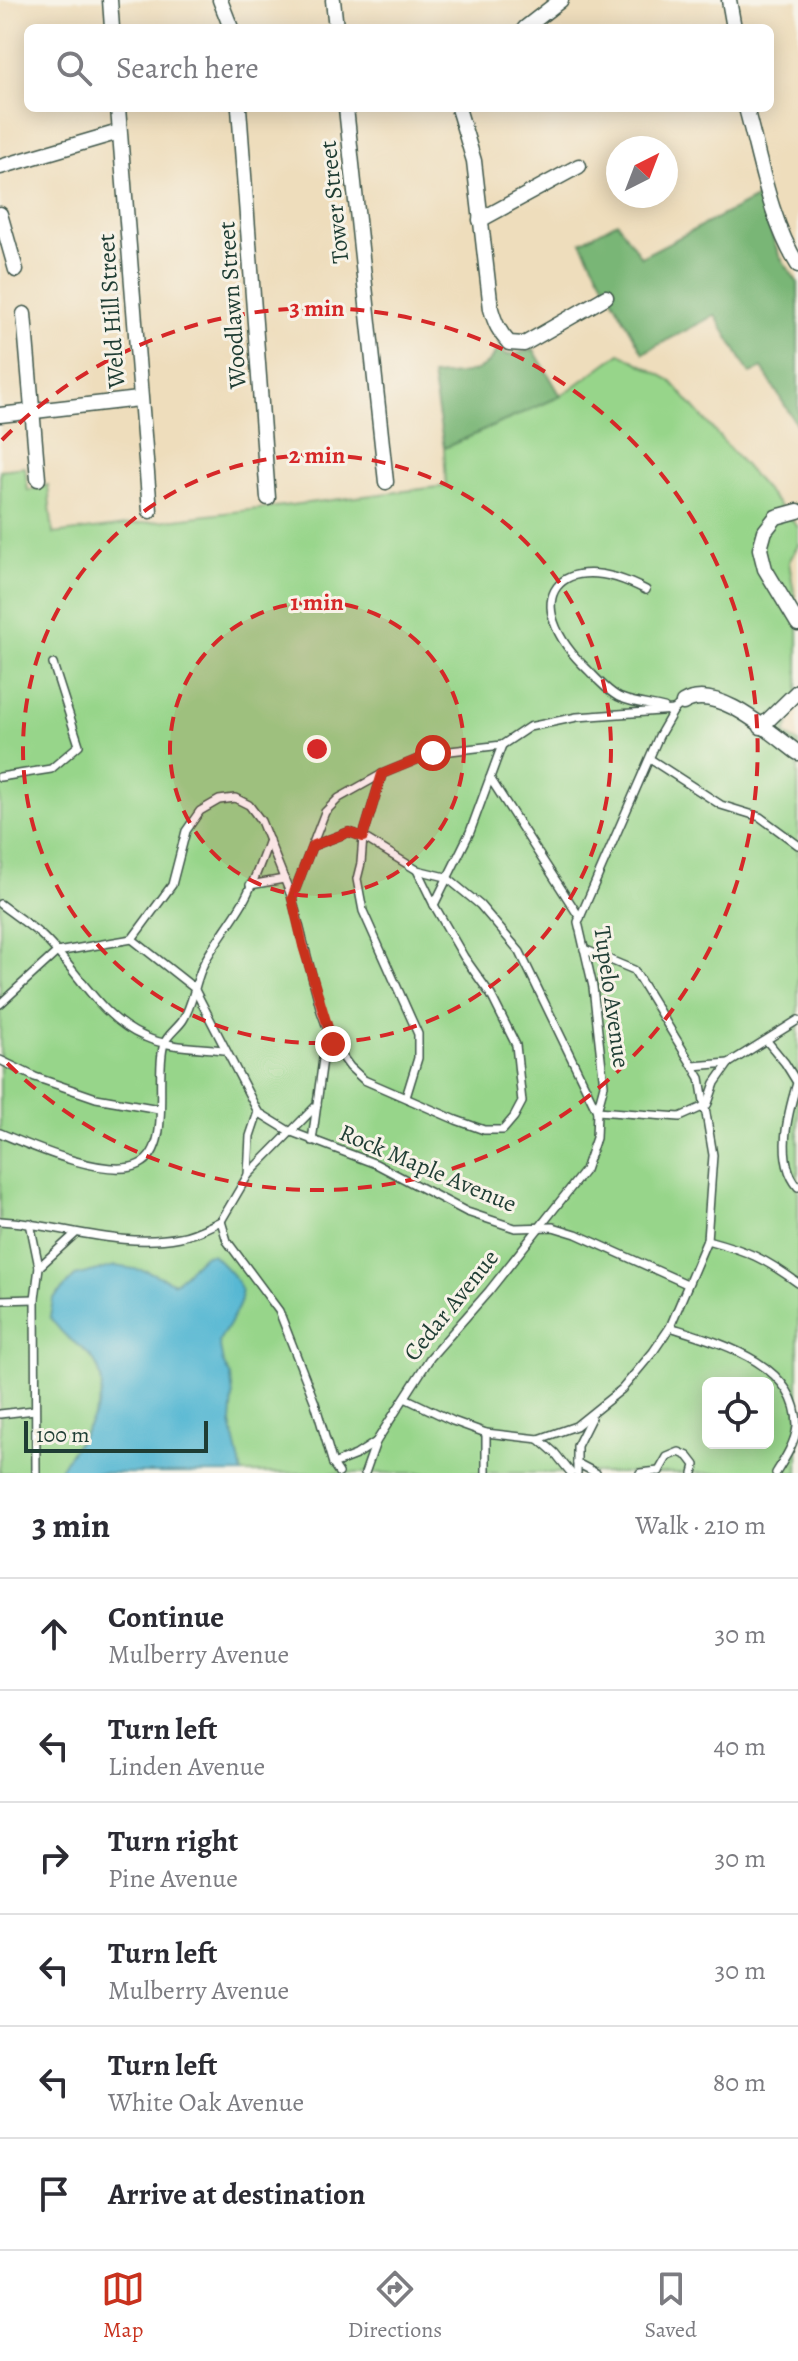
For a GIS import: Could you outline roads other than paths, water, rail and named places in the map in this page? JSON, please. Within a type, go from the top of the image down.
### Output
[{"type":"street","points":[[110,0],[112,24]]},
{"type":"street","points":[[220,0],[229,24]]},
{"type":"street","points":[[333,0],[336,24]]},
{"type":"street","points":[[530,24],[561,0]]},
{"type":"street","points":[[729,0],[733,24]]},
{"type":"street","name":"Weld Hill Street","points":[[118,112],[150,511]]},
{"type":"street","name":"Woodlawn Street","points":[[239,112],[268,498]]},
{"type":"street","name":"Tower Street","points":[[346,112],[386,482]]},
{"type":"street","points":[[459,112],[474,161],[491,309],[499,330],[509,343],[524,344],[606,297]]},
{"type":"street","points":[[747,112],[785,240],[798,265]]},
{"type":"street","points":[[0,167],[119,132]]},
{"type":"street","points":[[480,220],[579,166]]},
{"type":"street","points":[[0,214],[16,270]]},
{"type":"street","points":[[24,314],[38,479]]},
{"type":"street","points":[[0,415],[139,399]]},
{"type":"street","points":[[798,511],[776,517],[765,531],[760,549],[765,569],[798,624]]},
{"type":"street","points":[[761,727],[798,691]]},
{"type":"street","points":[[678,706],[697,695],[730,705],[798,753]]},
{"type":"lane","points":[[646,590],[605,574],[580,573],[561,581],[551,597],[552,619],[569,652],[620,698],[678,706]]},
{"type":"lane","points":[[0,777],[51,769],[79,745],[53,664]]},
{"type":"lane","points":[[292,898],[325,812],[339,798],[382,774],[433,753],[502,745],[529,727],[577,717],[678,706]]},
{"type":"lane","name":"Tupelo Avenue","points":[[597,1111],[604,1085],[601,1045],[593,987],[578,922],[650,759],[678,706]]},
{"type":"lane","points":[[434,905],[470,832],[502,745]]},
{"type":"lane","points":[[650,759],[721,805],[760,817],[798,845]]},
{"type":"lane","points":[[382,774],[363,837],[357,879],[363,911],[418,1034],[418,1058],[406,1097]]},
{"type":"lane","points":[[490,778],[580,918]]},
{"type":"lane","points":[[0,1004],[57,952],[132,939],[172,885],[186,831],[200,811],[219,800],[235,798],[249,805],[261,821],[292,898],[333,1044],[350,1067],[364,1080],[484,1130],[503,1130],[522,1102],[516,1045],[491,995],[464,957],[417,870]]},
{"type":"lane","points":[[312,846],[349,832],[363,837],[417,870],[446,877],[480,905],[520,952],[597,1111],[680,1117],[707,1105],[715,1083],[729,1063],[798,1020]]},
{"type":"lane","points":[[0,1133],[43,1151],[92,1166],[140,1164],[153,1152],[159,1139],[164,1043],[184,1019],[204,963],[244,900],[269,840]]},
{"type":"lane","points":[[250,885],[284,879]]},
{"type":"lane","points":[[0,904],[39,933],[85,989],[126,1026],[164,1043],[224,1050]]},
{"type":"lane","points":[[132,939],[194,988],[258,1112],[250,1136],[248,1175]]},
{"type":"lane","points":[[405,1398],[486,1433],[539,1439],[576,1426],[622,1389],[670,1327],[707,1240],[713,1155],[707,1105],[700,1078],[634,970],[584,949]]},
{"type":"lane","points":[[312,1141],[327,1027]]},
{"type":"lane","points":[[767,1041],[798,1084],[785,1123],[786,1154],[798,1187]]},
{"type":"lane","points":[[0,1060],[35,1077],[96,1098],[159,1109]]},
{"type":"lane","points":[[693,1066],[729,1063]]},
{"type":"lane","points":[[0,1221],[30,1223],[75,1234],[149,1241],[183,1237],[221,1221],[248,1175],[317,1105]]},
{"type":"lane","name":"Cedar Avenue","points":[[376,1442],[430,1358],[489,1291],[585,1170],[596,1138],[597,1111]]},
{"type":"lane","name":"Rock Maple Avenue","points":[[258,1112],[289,1131],[376,1164],[467,1212],[515,1228],[553,1227],[576,1234],[687,1284]]},
{"type":"lane","points":[[221,1221],[227,1241],[279,1311],[315,1403],[333,1464],[339,1473]]},
{"type":"lane","points":[[30,1223],[39,1267],[35,1299],[36,1473]]},
{"type":"lane","points":[[39,1267],[75,1234]]},
{"type":"lane","points":[[707,1240],[747,1250],[775,1264],[798,1283]]},
{"type":"lane","points":[[0,1300],[35,1299]]},
{"type":"lane","points":[[670,1327],[727,1346],[763,1365],[785,1384],[795,1403],[797,1429],[776,1473]]},
{"type":"lane","points":[[0,1414],[35,1410]]},
{"type":"lane","points":[[539,1439],[574,1473],[577,1446],[593,1414]]},
{"type":"lane","points":[[486,1433],[486,1473]]},
{"type":"lane","points":[[329,1473],[333,1464],[356,1455],[376,1442]]},
{"type":"lane","points":[[365,1473],[376,1442]]},
{"type":"lane","points":[[640,1473],[660,1472],[667,1457],[679,1452],[688,1456],[695,1465],[693,1473]]},
{"type":"lane","points":[[577,1463],[596,1473]]},
{"type":"water","points":[[212,1254],[240,1287],[240,1304],[219,1342],[223,1363],[231,1377],[231,1423],[242,1473],[58,1473],[92,1420],[102,1391],[101,1376],[94,1361],[50,1317],[53,1299],[75,1276],[115,1266],[147,1271],[175,1283],[204,1255]]}]
